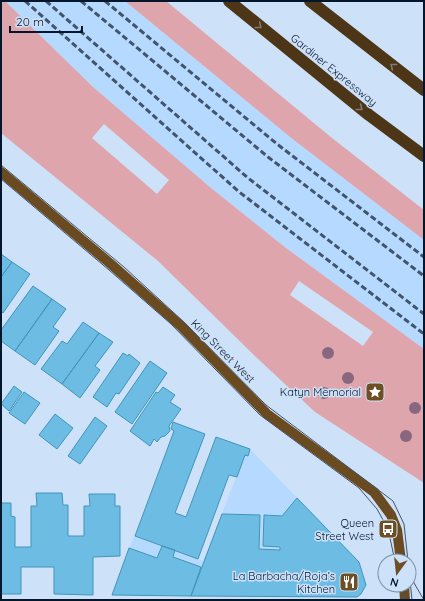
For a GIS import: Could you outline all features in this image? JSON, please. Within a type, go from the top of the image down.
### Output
[{"type":"highway","name":"Gardiner Expressway","points":[[229,1],[369,115],[424,156]]},
{"type":"highway","points":[[310,1],[424,90]]},
{"type":"main road","name":"King Street West","points":[[1,172],[112,265],[181,326],[267,414],[374,492],[391,515],[397,530],[400,553]]},
{"type":"shaded area","points":[[1,1],[5,1],[93,87],[211,188],[286,248],[424,349],[424,483],[315,412],[257,358],[158,261],[1,133]],"holes":[[[104,124],[169,180],[157,194],[92,138]],[[299,281],[373,332],[363,346],[290,295]]]},
{"type":"shaded area","points":[[5,1],[125,1],[290,137],[424,240],[424,349],[286,248],[211,188],[93,87]]},
{"type":"shaded area","points":[[125,1],[166,1],[332,138],[424,210],[424,240],[290,137]]},
{"type":"shaded area","points":[[250,449],[359,562],[366,585],[361,594],[357,597],[112,595],[134,536],[203,561],[245,455],[248,456]]},
{"type":"building","points":[[1,254],[12,262],[1,277]]},
{"type":"building","points":[[12,262],[30,274],[3,313],[1,311],[1,277]]},
{"type":"building","points":[[33,286],[52,299],[15,351],[1,341],[1,330]]},
{"type":"building","points":[[52,299],[66,309],[53,327],[59,331],[35,365],[15,351]]},
{"type":"building","points":[[83,322],[99,333],[62,384],[41,369],[62,341],[67,344]]},
{"type":"building","points":[[99,333],[113,342],[95,366],[100,370],[80,398],[62,384]]},
{"type":"building","points":[[123,353],[128,356],[129,354],[140,363],[119,394],[116,393],[107,407],[93,397]]},
{"type":"building","points":[[150,361],[167,373],[132,424],[115,412]]},
{"type":"building","points":[[14,386],[22,392],[9,411],[1,404]]},
{"type":"building","points":[[163,387],[175,395],[170,402],[181,409],[169,426],[170,431],[165,436],[161,437],[157,442],[154,439],[150,446],[130,431],[156,392],[158,393]]},
{"type":"building","points":[[24,392],[40,403],[25,424],[9,413]]},
{"type":"building","points":[[55,414],[73,428],[57,449],[39,435]]},
{"type":"building","points":[[95,417],[107,426],[80,464],[68,456]]},
{"type":"building","points":[[173,422],[205,434],[175,513],[186,517],[216,437],[250,449],[248,456],[245,455],[237,477],[229,475],[198,559],[135,536],[174,431],[171,429]]},
{"type":"building","points":[[36,493],[62,493],[63,505],[68,505],[68,536],[84,536],[84,506],[90,506],[89,494],[115,494],[115,506],[120,506],[120,556],[93,557],[93,595],[54,594],[54,567],[21,567],[21,594],[1,594],[1,503],[11,503],[11,516],[15,517],[15,547],[31,547],[31,506],[37,506]]},
{"type":"building","points":[[297,498],[359,562],[366,585],[361,594],[357,597],[191,596],[222,514],[260,515],[259,549],[280,550],[280,547],[263,546],[264,515],[282,516]]},
{"type":"building","points":[[162,546],[175,550],[173,557],[201,567],[191,596],[112,595],[129,548],[157,558]]},
{"type":"tram line","points":[[1,165],[124,267],[185,323],[266,405],[393,501],[404,524],[407,553]]},
{"type":"tram line","points":[[1,179],[171,324],[260,415],[359,488],[377,509],[388,529],[393,553]]},
{"type":"tram line","points":[[417,588],[424,600]]},
{"type":"tram line","points":[[403,593],[405,600]]},
{"type":"tram line","points":[[411,593],[412,600]]},
{"type":"railway","points":[[25,1],[238,191],[424,334]]},
{"type":"railway","points":[[46,1],[248,178],[424,314]]},
{"type":"railway","points":[[81,1],[268,157],[424,276]]},
{"type":"railway","points":[[105,1],[277,144],[424,257]]},
{"type":"place","name":"Katyn Memorial","points":[[375,392]]},
{"type":"place","name":"Queen Street West","points":[[388,529]]},
{"type":"place","name":"La Barbacha/Roja’s Kitchen","points":[[349,582]]}]
